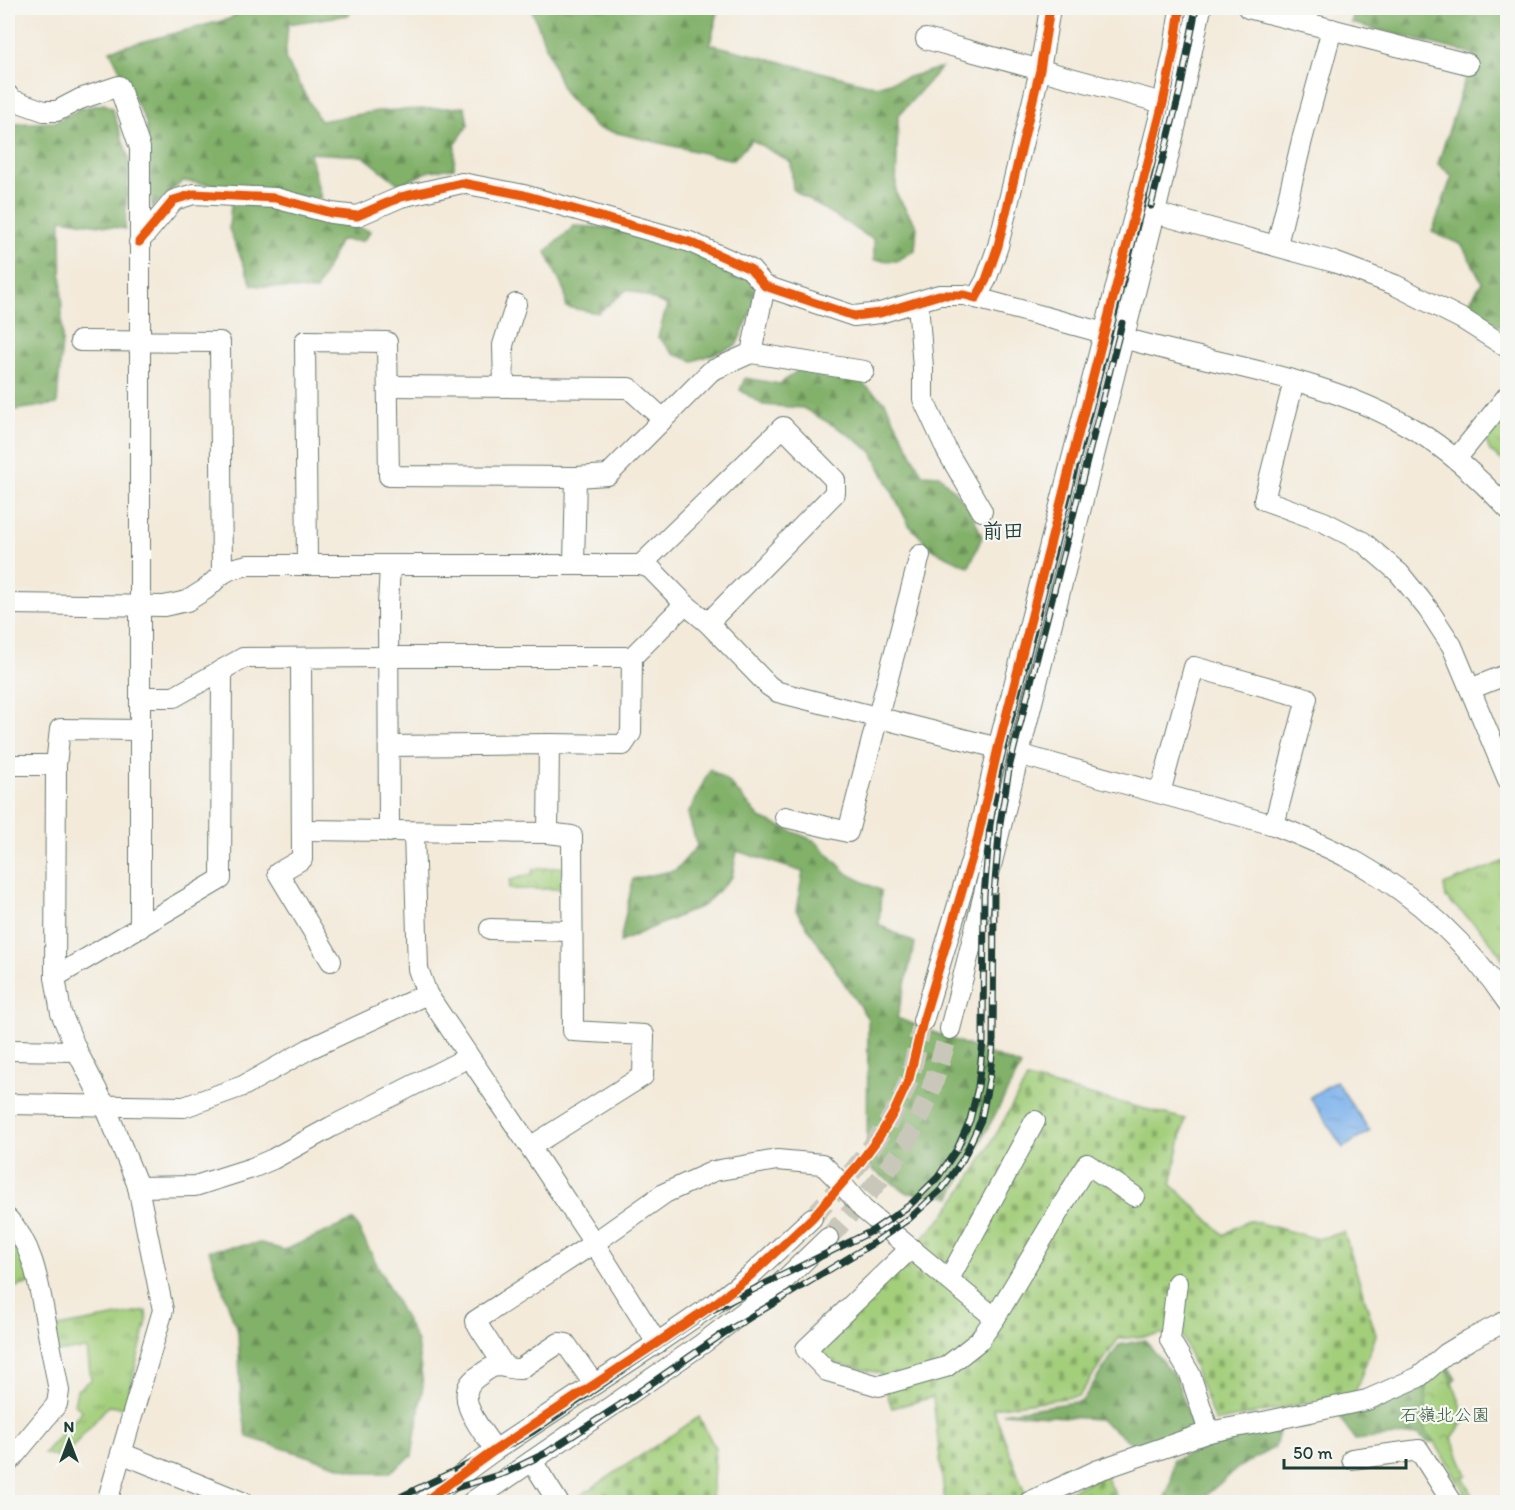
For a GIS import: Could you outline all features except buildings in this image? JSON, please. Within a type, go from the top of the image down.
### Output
[{"type":"street","points":[[975,298],[986,280],[998,246],[1040,70],[1050,8]]},
{"type":"street","points":[[923,1021],[977,841],[998,748],[1163,103],[1180,8]]},
{"type":"street","points":[[950,1029],[1155,213],[1201,8]]},
{"type":"street","points":[[1248,8],[1468,64]]},
{"type":"street","points":[[1277,245],[1332,29]]},
{"type":"street","points":[[926,39],[1163,103]]},
{"type":"street","points":[[8,95],[10,99],[44,111],[57,111],[80,99],[119,86],[140,148],[140,928]]},
{"type":"street","points":[[139,242],[174,200],[194,194],[275,198],[331,213],[357,216],[401,197],[462,183],[524,195],[690,242],[750,269],[765,286],[854,316],[880,314],[939,295],[964,295],[1326,390],[1414,429],[1456,459],[1508,509]]},
{"type":"street","points":[[1155,213],[1334,262],[1395,285],[1464,320],[1508,348]]},
{"type":"street","points":[[751,353],[765,286]]},
{"type":"street","points":[[918,302],[923,399],[948,453],[982,511]]},
{"type":"street","points":[[504,387],[503,345],[516,304]]},
{"type":"street","points":[[80,341],[220,342],[222,574]]},
{"type":"street","points":[[307,564],[305,341],[387,342],[389,476],[576,477],[608,475],[711,371],[751,353],[864,370]]},
{"type":"street","points":[[1294,381],[1264,500],[1324,522],[1363,542],[1399,573],[1428,609],[1452,646],[1508,780]]},
{"type":"street","points":[[388,386],[629,388],[663,419]]},
{"type":"street","points":[[1456,459],[1508,395]]},
{"type":"street","points":[[640,565],[783,427],[835,480],[835,493],[708,623]]},
{"type":"street","points":[[574,564],[576,477]]},
{"type":"street","points":[[785,817],[848,832],[920,555]]},
{"type":"street","points":[[8,604],[164,606],[187,601],[206,589],[222,574],[248,565],[640,565],[650,568],[769,686],[778,692],[998,748]]},
{"type":"street","points":[[389,832],[388,606],[390,565]]},
{"type":"street","points":[[389,746],[623,745],[632,733],[632,657],[685,603]]},
{"type":"street","points":[[140,697],[174,697],[243,658],[632,657]]},
{"type":"street","points":[[301,658],[302,859],[278,873],[331,961]]},
{"type":"street","points":[[1160,794],[1194,667],[1307,698],[1274,825]]},
{"type":"street","points":[[55,977],[221,879],[222,670]]},
{"type":"street","points":[[1470,689],[1508,674]]},
{"type":"street","points":[[107,1503],[164,1311],[138,1187],[105,1106],[61,1013],[55,977],[56,765],[60,729],[140,730]]},
{"type":"street","points":[[548,833],[549,744]]},
{"type":"street","points":[[1018,754],[1274,825],[1309,839],[1357,863],[1404,894],[1444,927],[1483,968],[1508,1003]]},
{"type":"street","points":[[8,765],[56,765]]},
{"type":"street","points":[[303,830],[548,833],[572,836],[573,1031],[644,1035],[643,1076],[530,1147]]},
{"type":"street","points":[[414,832],[418,969],[427,994],[594,1243],[657,1343]]},
{"type":"street","points":[[490,929],[572,931]]},
{"type":"street","points":[[8,1104],[184,1107],[243,1086],[309,1049],[427,994]]},
{"type":"street","points":[[8,1050],[77,1051]]},
{"type":"street","points":[[138,1187],[195,1186],[252,1168],[469,1057]]},
{"type":"street","points":[[949,1279],[1035,1120]]},
{"type":"street","points":[[505,1367],[475,1320],[594,1243],[665,1193],[714,1171],[777,1160],[822,1164],[862,1209],[995,1318]]},
{"type":"street","points":[[911,1248],[806,1349],[827,1371],[879,1386],[946,1367],[980,1341],[1087,1164],[1134,1196]]},
{"type":"street","points":[[8,1218],[22,1238],[37,1278],[59,1391],[57,1404],[8,1463]]},
{"type":"street","points":[[424,1503],[495,1450],[717,1302],[750,1276],[812,1218]]},
{"type":"street","points":[[472,1503],[734,1320],[778,1286],[828,1238]]},
{"type":"street","points":[[1177,1283],[1170,1340],[1190,1374],[1209,1432]]},
{"type":"street","points":[[1033,1502],[1096,1471],[1209,1432],[1367,1400],[1419,1377],[1446,1354],[1508,1320]]},
{"type":"street","points":[[495,1450],[468,1408],[466,1391],[472,1381],[491,1368],[496,1366],[513,1370],[520,1369],[559,1343],[566,1344],[594,1384]]},
{"type":"street","points":[[1353,1459],[1419,1450],[1452,1503]]},
{"type":"street","points":[[121,1453],[242,1503]]},
{"type":"street","points":[[532,1461],[558,1503]]},
{"type":"green space","points":[[244,8],[354,8],[348,15],[288,24],[285,58],[320,121],[378,111],[465,107],[468,125],[455,145],[454,168],[429,171],[400,185],[363,156],[310,153],[321,199],[183,181],[152,208],[146,122],[110,50],[229,19]]},
{"type":"green space","points":[[531,8],[719,8],[710,44],[876,86],[941,68],[898,116],[896,194],[917,227],[915,250],[897,261],[874,260],[874,240],[793,190],[791,162],[752,140],[733,160],[596,128],[564,93]]},
{"type":"green space","points":[[1355,8],[1506,8],[1508,15],[1507,331],[1467,306],[1482,282],[1462,245],[1432,232],[1452,176],[1438,164],[1473,54],[1351,23]]},
{"type":"green space","points":[[104,104],[112,108],[129,159],[125,229],[61,219],[62,341],[57,404],[8,411],[8,124],[55,122],[81,108]]},
{"type":"green space","points":[[261,203],[371,231],[363,241],[340,240],[316,291],[252,285],[229,229],[231,205]]},
{"type":"green space","points":[[574,226],[614,228],[682,247],[740,270],[755,286],[751,313],[736,346],[693,361],[674,354],[658,337],[667,305],[628,289],[598,313],[566,307],[565,293],[546,252]]},
{"type":"green space","points":[[798,370],[857,379],[885,402],[922,474],[939,475],[970,508],[982,537],[969,567],[933,550],[909,525],[872,452],[845,432],[803,408],[763,405],[740,390],[745,378],[780,384]]},
{"type":"green space","points":[[1507,408],[1507,464],[1490,451],[1484,436]]},
{"type":"green space","points":[[710,769],[730,783],[760,818],[815,841],[848,874],[881,891],[879,925],[915,943],[897,1018],[1021,1066],[951,1197],[908,1193],[867,1166],[868,1019],[796,910],[803,872],[737,851],[732,877],[704,905],[620,942],[633,879],[676,870],[697,846],[688,814]]},
{"type":"green space","points":[[1507,860],[1507,969],[1498,951],[1480,929],[1446,898],[1444,885]]},
{"type":"green space","points":[[562,867],[563,889],[509,889],[510,880],[532,874],[533,869]]},
{"type":"green space","points":[[1027,1079],[1185,1119],[1171,1184],[1224,1235],[1248,1220],[1318,1239],[1344,1232],[1376,1335],[1355,1393],[1215,1422],[1181,1332],[1118,1339],[1079,1396],[993,1408],[1028,1502],[945,1502],[933,1397],[892,1408],[880,1373],[824,1361],[818,1347],[943,1217],[977,1168]]},
{"type":"green space","points":[[354,1220],[417,1342],[423,1385],[412,1456],[389,1473],[361,1473],[247,1437],[241,1402],[238,1333],[209,1250],[261,1243],[284,1250]]},
{"type":"green space","points":[[8,1231],[16,1243],[31,1283],[8,1289]]},
{"type":"green space","points":[[146,1311],[147,1321],[125,1408],[108,1406],[62,1459],[44,1453],[82,1411],[74,1404],[77,1390],[91,1380],[87,1349],[56,1352],[52,1328]]},
{"type":"green space","points":[[1145,1340],[1177,1380],[1193,1430],[1137,1447],[1099,1419],[1002,1413],[1082,1401],[1119,1345]]},
{"type":"green space","points":[[1446,1364],[1456,1378],[1449,1388],[1448,1442],[1427,1442],[1418,1434],[1355,1440],[1338,1415]]},
{"type":"green space","name":"石嶺北公園","points":[[1446,1366],[1466,1418],[1452,1438],[1467,1475],[1463,1478],[1477,1502],[1470,1502],[1426,1431],[1426,1385]]},
{"type":"green space","points":[[699,1417],[715,1448],[712,1502],[571,1502]]},
{"type":"green space","points":[[1280,1428],[1275,1447],[1239,1467],[1198,1502],[1163,1502],[1171,1483],[1173,1460],[1213,1444]]},
{"type":"green space","points":[[1105,1474],[1117,1498],[1108,1502],[1048,1502]]},
{"type":"water","points":[[1336,1081],[1370,1131],[1343,1148],[1310,1097]]},
{"type":"tunnel","points":[[812,1218],[867,1153],[891,1118],[909,1079],[923,1021]]},
{"type":"tunnel","points":[[828,1238],[877,1182],[909,1138],[928,1099],[950,1029]]},
{"type":"railway","points":[[390,1502],[532,1432],[710,1311],[872,1231],[910,1205],[938,1177],[957,1149],[970,1120],[978,1087],[983,1042],[984,896],[990,825],[1000,763],[1142,206],[1170,88],[1184,8]]},
{"type":"railway","points":[[1151,206],[1180,91],[1196,8]]},
{"type":"railway","points":[[415,1502],[505,1473],[546,1453],[724,1333],[875,1242],[910,1218],[943,1188],[963,1159],[981,1120],[990,1075],[993,1044],[994,893],[1000,823],[1010,764],[1122,323]]},
{"type":"cycle path","points":[[139,242],[174,200],[194,194],[275,198],[331,213],[357,216],[401,197],[462,183],[524,195],[690,242],[750,269],[765,286],[854,316],[880,313],[939,295],[965,295],[976,298],[986,280],[998,246],[1040,70],[1050,8]]},
{"type":"cycle path","points":[[424,1502],[495,1450],[717,1302],[750,1276],[812,1218],[859,1164],[894,1112],[909,1079],[923,1021],[977,841],[998,748],[1163,103],[1180,8]]},
{"type":"district","name":"前田","points":[[1003,531]]}]
